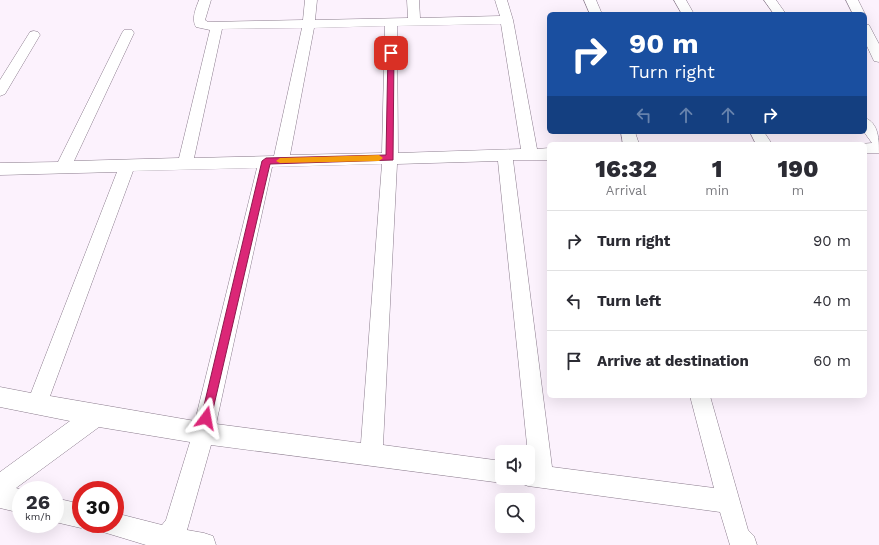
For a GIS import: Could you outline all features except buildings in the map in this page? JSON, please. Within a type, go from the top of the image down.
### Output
[{"type":"street","points":[[205,0],[199,20],[200,24],[217,26],[507,20]]},
{"type":"street","points":[[163,542],[176,527],[203,433],[309,24],[311,0]]},
{"type":"street","points":[[413,0],[414,21]]},
{"type":"street","points":[[501,0],[507,20],[530,155]]},
{"type":"street","points":[[590,0],[595,12]]},
{"type":"street","points":[[680,0],[687,12]]},
{"type":"street","points":[[770,0],[779,12]]},
{"type":"street","points":[[852,0],[858,12]]},
{"type":"street","points":[[371,455],[390,158],[391,22]]},
{"type":"street","points":[[185,164],[217,26]]},
{"type":"street","points":[[64,166],[128,33]]},
{"type":"street","points":[[867,33],[875,53]]},
{"type":"street","points":[[0,92],[34,35]]},
{"type":"street","points":[[867,125],[879,140]]},
{"type":"street","points":[[867,148],[879,148]]},
{"type":"street","points":[[0,169],[64,166],[547,154]]},
{"type":"street","points":[[505,155],[532,445]]},
{"type":"street","points":[[37,404],[127,165]]},
{"type":"street","points":[[0,397],[96,416],[203,433],[495,471]]},
{"type":"street","points":[[701,398],[738,536],[745,545]]},
{"type":"street","points":[[0,486],[96,416]]},
{"type":"street","points":[[535,476],[729,502]]},
{"type":"street","points":[[0,496],[12,499]]},
{"type":"street","points":[[124,528],[163,542],[204,545]]},
{"type":"slow traffic","points":[[280,161],[379,158]]},
{"type":"route","points":[[206,418],[266,161],[390,158],[391,53]]}]
